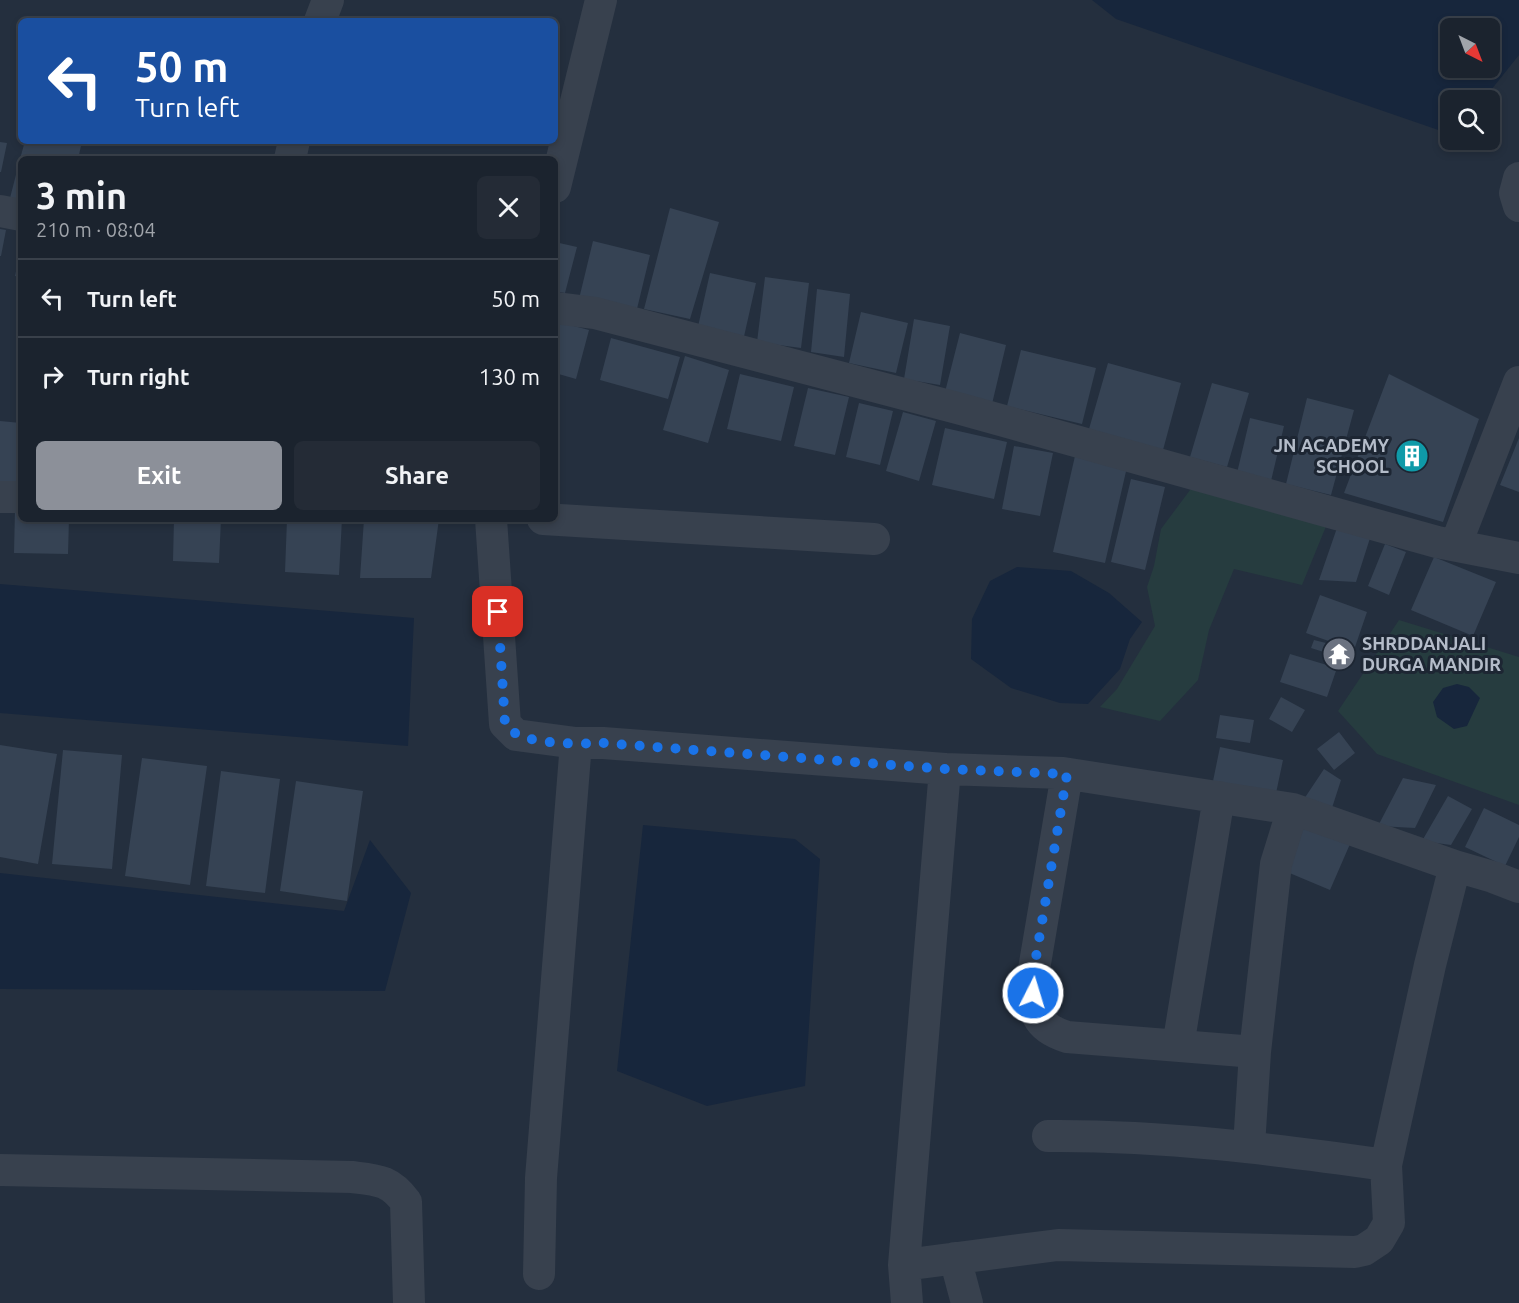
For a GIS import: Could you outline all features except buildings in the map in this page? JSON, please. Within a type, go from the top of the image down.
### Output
[{"type":"street","points":[[321,18],[328,0]]},
{"type":"street","points":[[558,175],[601,0]]},
{"type":"street","points":[[1519,178],[1515,193],[1519,206]]},
{"type":"street","points":[[0,211],[18,214]]},
{"type":"street","points":[[558,308],[595,314],[961,409],[1437,542],[1519,558]]},
{"type":"street","points":[[1456,544],[1519,382]]},
{"type":"street","points":[[0,497],[18,498]]},
{"type":"street","points":[[558,520],[874,538]]},
{"type":"street","points":[[491,522],[505,724],[516,735],[576,743],[603,743],[945,769],[1067,774],[1219,797],[1293,809],[1519,887]]},
{"type":"street","points":[[539,1274],[541,1178],[576,743]]},
{"type":"street","points":[[907,1303],[904,1265],[945,769]]},
{"type":"street","points":[[1067,774],[1032,981],[1038,1019],[1052,1033],[1067,1037],[1255,1052]]},
{"type":"street","points":[[1178,1046],[1219,797]]},
{"type":"street","points":[[1249,1146],[1255,1052],[1276,864],[1293,809]]},
{"type":"street","points":[[904,1265],[1058,1245],[1355,1252],[1379,1240],[1389,1223],[1386,1165],[1430,966],[1455,866]]},
{"type":"street","points":[[1048,1136],[1102,1136],[1249,1146],[1386,1165]]},
{"type":"street","points":[[0,1170],[352,1177],[378,1180],[396,1188],[406,1202],[409,1303]]},
{"type":"street","points":[[956,1258],[967,1303]]},
{"type":"green space","points":[[1193,486],[1327,524],[1302,585],[1234,569],[1209,630],[1198,680],[1160,721],[1100,707],[1117,689],[1155,626],[1147,587],[1154,566],[1161,529]]},
{"type":"green space","points":[[1399,620],[1519,657],[1519,805],[1377,754],[1338,711]]},
{"type":"water","points":[[1092,0],[1519,0],[1519,55],[1491,90],[1440,90],[1440,131],[1116,19]]},
{"type":"water","points":[[1017,567],[1071,571],[1109,593],[1142,622],[1130,639],[1120,669],[1088,704],[1060,703],[1011,688],[971,659],[972,619],[990,581]]},
{"type":"water","points":[[0,584],[414,618],[408,746],[0,713]]},
{"type":"water","points":[[1457,684],[1469,687],[1480,698],[1467,726],[1454,729],[1437,717],[1433,702],[1443,688]]},
{"type":"water","points":[[643,825],[795,839],[820,859],[805,1086],[707,1106],[617,1071]]},
{"type":"water","points":[[370,840],[411,893],[385,991],[0,989],[0,873],[344,911]]},
{"type":"place","name":"JN ACADEMY SCHOOL","points":[[1412,456]]},
{"type":"place","name":"SHRDDANJALI DURGA MANDIR","points":[[1339,654]]},
{"type":"route","points":[[498,612],[505,724],[516,735],[576,743],[603,743],[945,769],[1067,774],[1032,981],[1033,993]]}]
